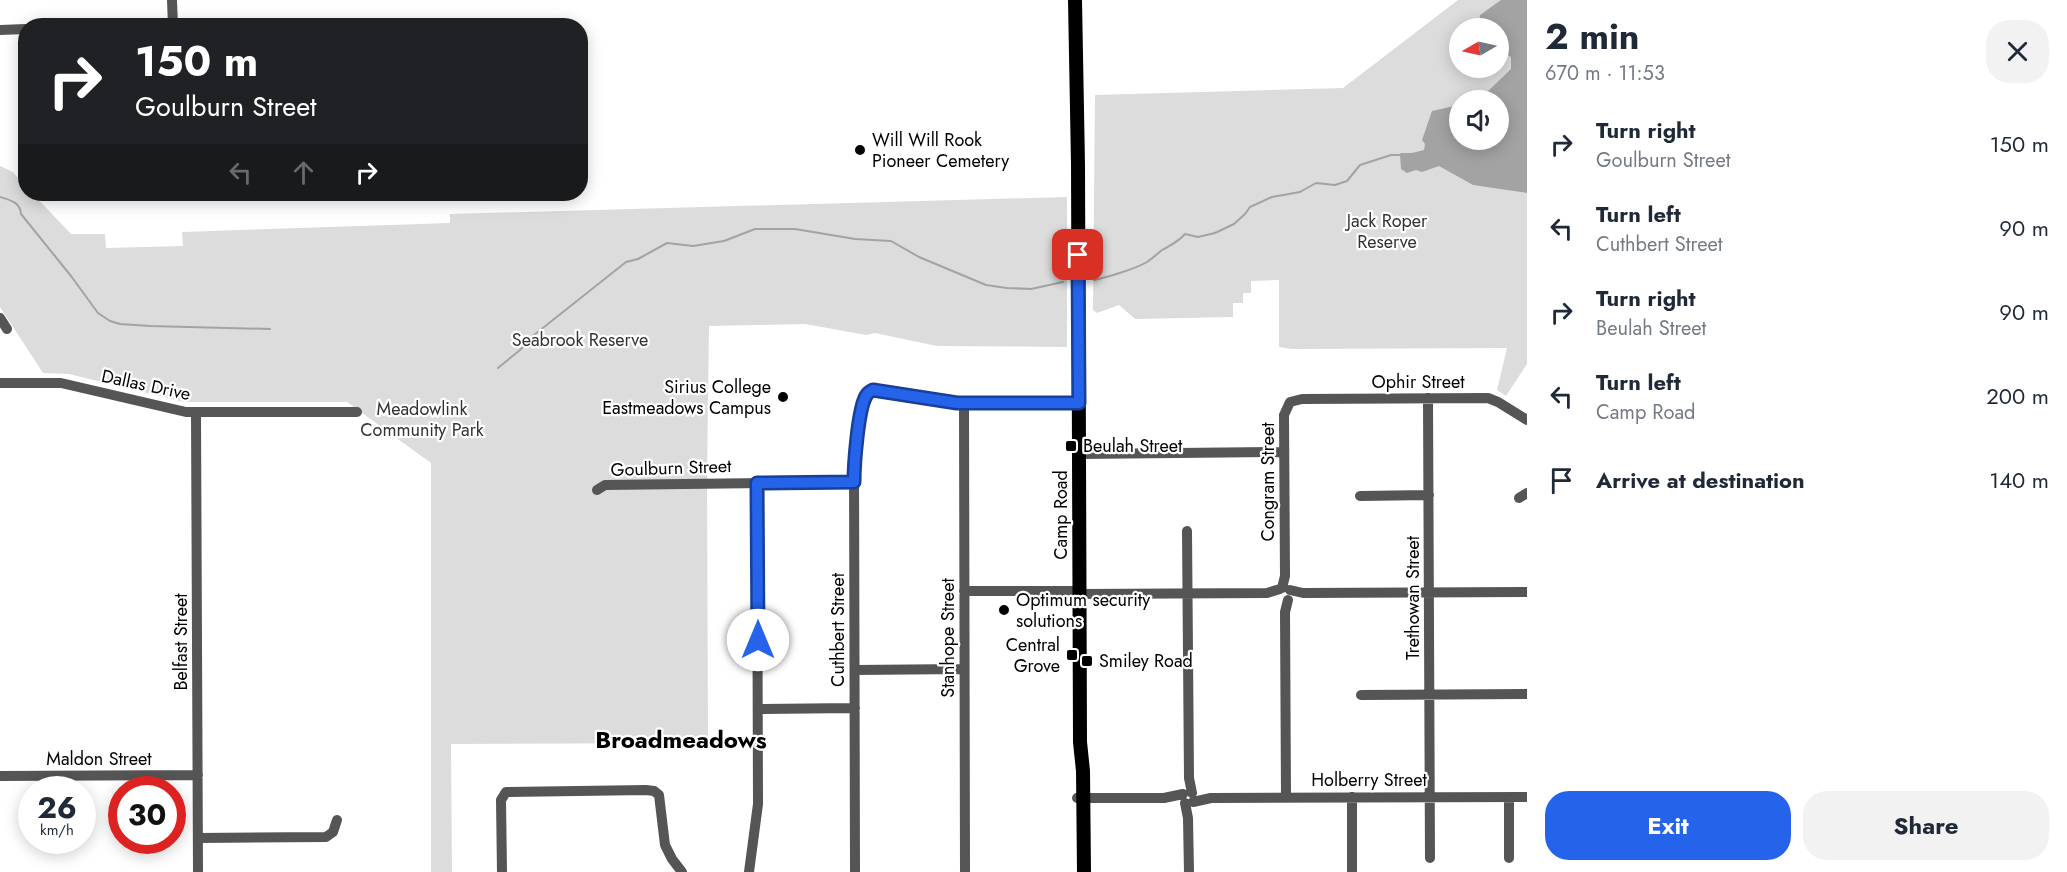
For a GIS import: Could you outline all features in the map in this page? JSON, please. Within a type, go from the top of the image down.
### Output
[{"type":"main road","name":"Camp Road","points":[[1075,0],[1074,334],[1079,403],[1080,592],[1078,872]]},
{"type":"main road","name":"Camp Road","points":[[1080,798],[1084,872]]},
{"type":"street","points":[[172,0],[173,18]]},
{"type":"street","points":[[0,30],[18,29]]},
{"type":"street","name":"Dallas Drive","points":[[0,383],[61,384],[176,411],[196,413],[357,412]]},
{"type":"street","name":"Cuthbert Street","points":[[855,872],[854,482],[856,447],[863,402],[869,392],[878,390],[964,403]]},
{"type":"street","name":"Trethowan Street","points":[[1428,398],[1430,858]]},
{"type":"street","name":"Ophir Street","points":[[1302,399],[1493,399],[1527,420]]},
{"type":"street","name":"Congram Street","points":[[1285,594],[1284,411],[1290,402],[1302,399]]},
{"type":"street","points":[[964,403],[1079,403]]},
{"type":"street","name":"Stanhope Street","points":[[964,403],[965,872]]},
{"type":"street","name":"Belfast Street","points":[[196,413],[198,872]]},
{"type":"street","points":[[1079,453],[1284,452]]},
{"type":"street","name":"Goulburn Street","points":[[597,490],[604,485],[854,482]]},
{"type":"street","points":[[749,872],[758,804],[757,483]]},
{"type":"street","points":[[1360,496],[1429,495]]},
{"type":"street","points":[[1187,531],[1189,872]]},
{"type":"street","points":[[964,591],[1267,594],[1527,592]]},
{"type":"street","points":[[1285,594],[1286,797]]},
{"type":"street","points":[[855,670],[964,669]]},
{"type":"street","points":[[1361,695],[1527,694]]},
{"type":"street","points":[[758,709],[855,708]]},
{"type":"street","name":"Maldon Street","points":[[0,776],[198,775]]},
{"type":"street","points":[[502,872],[501,800],[506,792],[622,790],[651,790],[658,795],[665,844],[672,859],[682,872]]},
{"type":"street","points":[[1509,796],[1509,858]]},
{"type":"street","name":"Holberry Street","points":[[1080,798],[1527,796]]},
{"type":"street","points":[[1352,797],[1352,872]]},
{"type":"street","points":[[198,838],[326,837],[333,832],[337,820]]},
{"type":"green space","name":"Jack Roper Reserve","points":[[1458,0],[1527,0],[1527,364],[1506,396],[1497,390],[1507,348],[1292,349],[1279,347],[1279,280],[1251,281],[1251,293],[1243,293],[1243,303],[1233,303],[1233,317],[1135,319],[1119,305],[1097,313],[1093,310],[1095,95],[1343,88]]},
{"type":"green space","name":"Seabrook Reserve","points":[[0,166],[13,172],[18,178],[18,201],[40,201],[71,234],[105,234],[106,248],[183,246],[182,232],[450,223],[450,214],[1067,197],[1067,347],[937,346],[875,333],[866,335],[805,324],[709,326],[708,743],[451,744],[452,872],[431,872],[431,463],[347,402],[184,402],[69,374],[43,373],[0,307]]},
{"type":"shaded area","points":[[1501,0],[1527,0],[1527,193],[1473,185],[1439,166],[1422,172],[1416,170],[1407,173],[1401,169],[1401,153],[1424,150],[1425,144],[1422,140],[1432,111],[1449,107],[1449,150],[1509,150],[1509,90],[1489,90],[1502,78],[1509,78],[1511,57],[1509,56],[1509,18],[1480,18],[1480,15]]},
{"type":"waterway","points":[[1094,280],[1142,265],[1185,234],[1198,237],[1215,233],[1234,224],[1250,207],[1272,197],[1300,192],[1316,183],[1335,185],[1347,181],[1360,165],[1391,155],[1402,155]]},
{"type":"waterway","points":[[0,197],[17,204],[21,214],[98,313],[110,321],[150,326],[270,329]]},
{"type":"waterway","points":[[498,368],[534,335],[626,262],[638,259],[667,243],[693,246],[724,241],[755,229],[795,229],[855,239],[891,241],[919,257],[986,285],[1031,289],[1063,282]]},
{"type":"place","name":"Will Will Rook Pioneer Cemetery","points":[[860,150]]},
{"type":"place","name":"Sirius College Eastmeadows Campus","points":[[783,397]]},
{"type":"place","name":"Beulah Street","points":[[1071,446]]},
{"type":"place","name":"Optimum security solutions","points":[[1004,610]]},
{"type":"place","name":"Central Grove","points":[[1072,655]]},
{"type":"place","name":"Smiley Road","points":[[1087,661]]},
{"type":"district","name":"Broadmeadows","points":[[681,740]]},
{"type":"route","points":[[758,640],[757,483],[854,482],[855,453],[863,402],[867,394],[873,390],[957,403],[1079,403],[1078,255]]},
{"type":"park label","name":"Meadowlink Community Park","points":[[422,419]]}]
